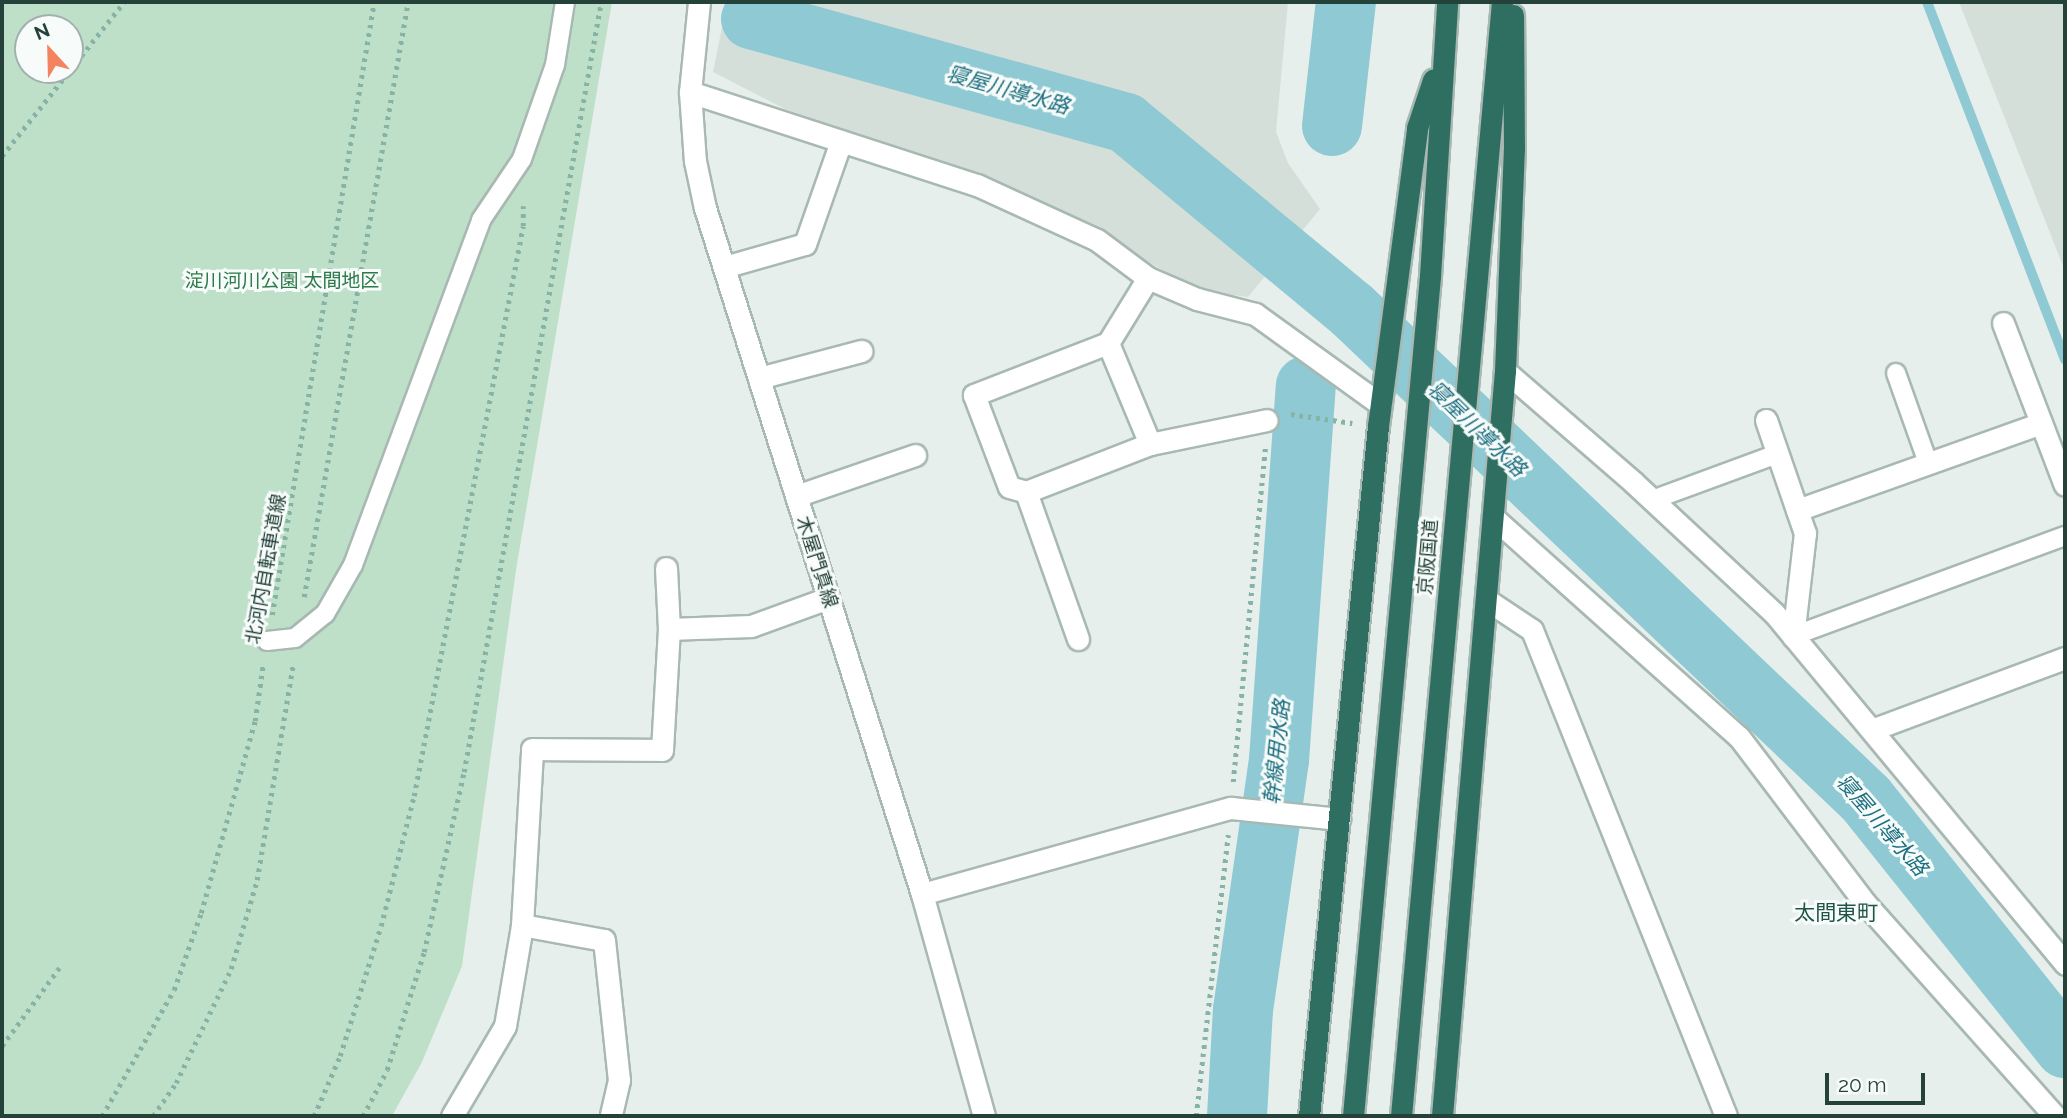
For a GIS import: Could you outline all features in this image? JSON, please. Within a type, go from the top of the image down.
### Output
[{"type":"highway","name":"京阪国道","points":[[1353,1116],[1430,276],[1447,2]]},
{"type":"highway","name":"京阪国道","points":[[1401,1116],[1502,2]]},
{"type":"highway","points":[[1442,1116],[1493,543],[1505,372],[1514,149],[1513,2]]},
{"type":"highway","points":[[1308,1116],[1379,422],[1417,128],[1442,52]]},
{"type":"street","name":"木屋門真線","points":[[699,2],[691,92],[695,161],[724,267],[922,894],[984,1116]]},
{"type":"street","points":[[691,92],[977,185],[1097,240],[1148,278],[1197,299],[1255,314],[1379,422]]},
{"type":"street","points":[[724,267],[805,244],[841,141]]},
{"type":"street","points":[[1148,278],[1108,343],[974,395],[1009,487],[1026,492],[1150,444],[1268,416]]},
{"type":"street","points":[[2003,323],[2065,485]]},
{"type":"street","points":[[1108,343],[1150,444]]},
{"type":"street","points":[[759,378],[861,351]]},
{"type":"street","points":[[1505,372],[1652,500],[1793,636],[1874,729],[2065,964]]},
{"type":"street","points":[[1766,420],[1805,533],[1793,636]]},
{"type":"street","points":[[1797,510],[2041,422]]},
{"type":"street","points":[[796,496],[915,455]]},
{"type":"street","points":[[1026,492],[1078,639]]},
{"type":"street","points":[[1495,519],[1739,737],[1865,903],[2055,1116]]},
{"type":"street","points":[[452,1116],[505,1026],[522,925],[533,749],[662,750],[668,629],[667,568]]},
{"type":"street","points":[[668,629],[751,626],[828,598]]},
{"type":"street","points":[[1487,600],[1532,631],[1727,1116]]},
{"type":"street","points":[[1874,729],[2065,658]]},
{"type":"street","points":[[922,894],[1231,808],[1339,819]]},
{"type":"street","points":[[522,925],[604,940],[619,1080],[611,1116]]},
{"type":"lane","points":[[267,641],[295,638],[326,614],[353,565],[481,220],[522,159],[555,65],[565,2]]},
{"type":"lane","points":[[1896,373],[1928,463]]},
{"type":"lane","points":[[1652,500],[1777,454]]},
{"type":"lane","points":[[1793,636],[2065,536]]},
{"type":"path","points":[[2,156],[124,2]]},
{"type":"path","name":"北河内自転車道線","points":[[102,1116],[174,990],[201,913],[255,721],[374,2]]},
{"type":"path","points":[[153,1116],[176,1083],[231,969],[257,880],[295,638],[408,2]]},
{"type":"path","points":[[363,1116],[387,1070],[425,952],[464,772],[601,2]]},
{"type":"path","points":[[314,1116],[348,1030],[414,796],[523,226],[522,159]]},
{"type":"path","points":[[1196,1116],[1231,808],[1268,416],[1379,422]]},
{"type":"path","points":[[2,1046],[59,968]]},
{"type":"shaded area","points":[[727,2],[1288,2],[1276,132],[1288,163],[1320,209],[1248,297],[1201,291],[1056,211],[981,176],[785,109],[713,72]]},
{"type":"shaded area","points":[[1959,2],[2065,2],[2065,271]]},
{"type":"green space","name":"淀川河川公園 太間地区","points":[[2,2],[612,2],[516,570],[462,966],[422,1062],[392,1116],[2,1116]]},
{"type":"waterway","name":"幹線用水路","points":[[1332,126],[1346,2]]},
{"type":"waterway","points":[[1927,2],[2065,359]]},
{"type":"waterway","name":"寝屋川導水路","points":[[751,19],[1126,123],[1352,310],[1866,799],[2065,1048]]},
{"type":"waterway","name":"幹線用水路","points":[[1237,1116],[1243,1010],[1279,760],[1306,386]]},
{"type":"district","name":"太間東町","points":[[1836,913]]}]
